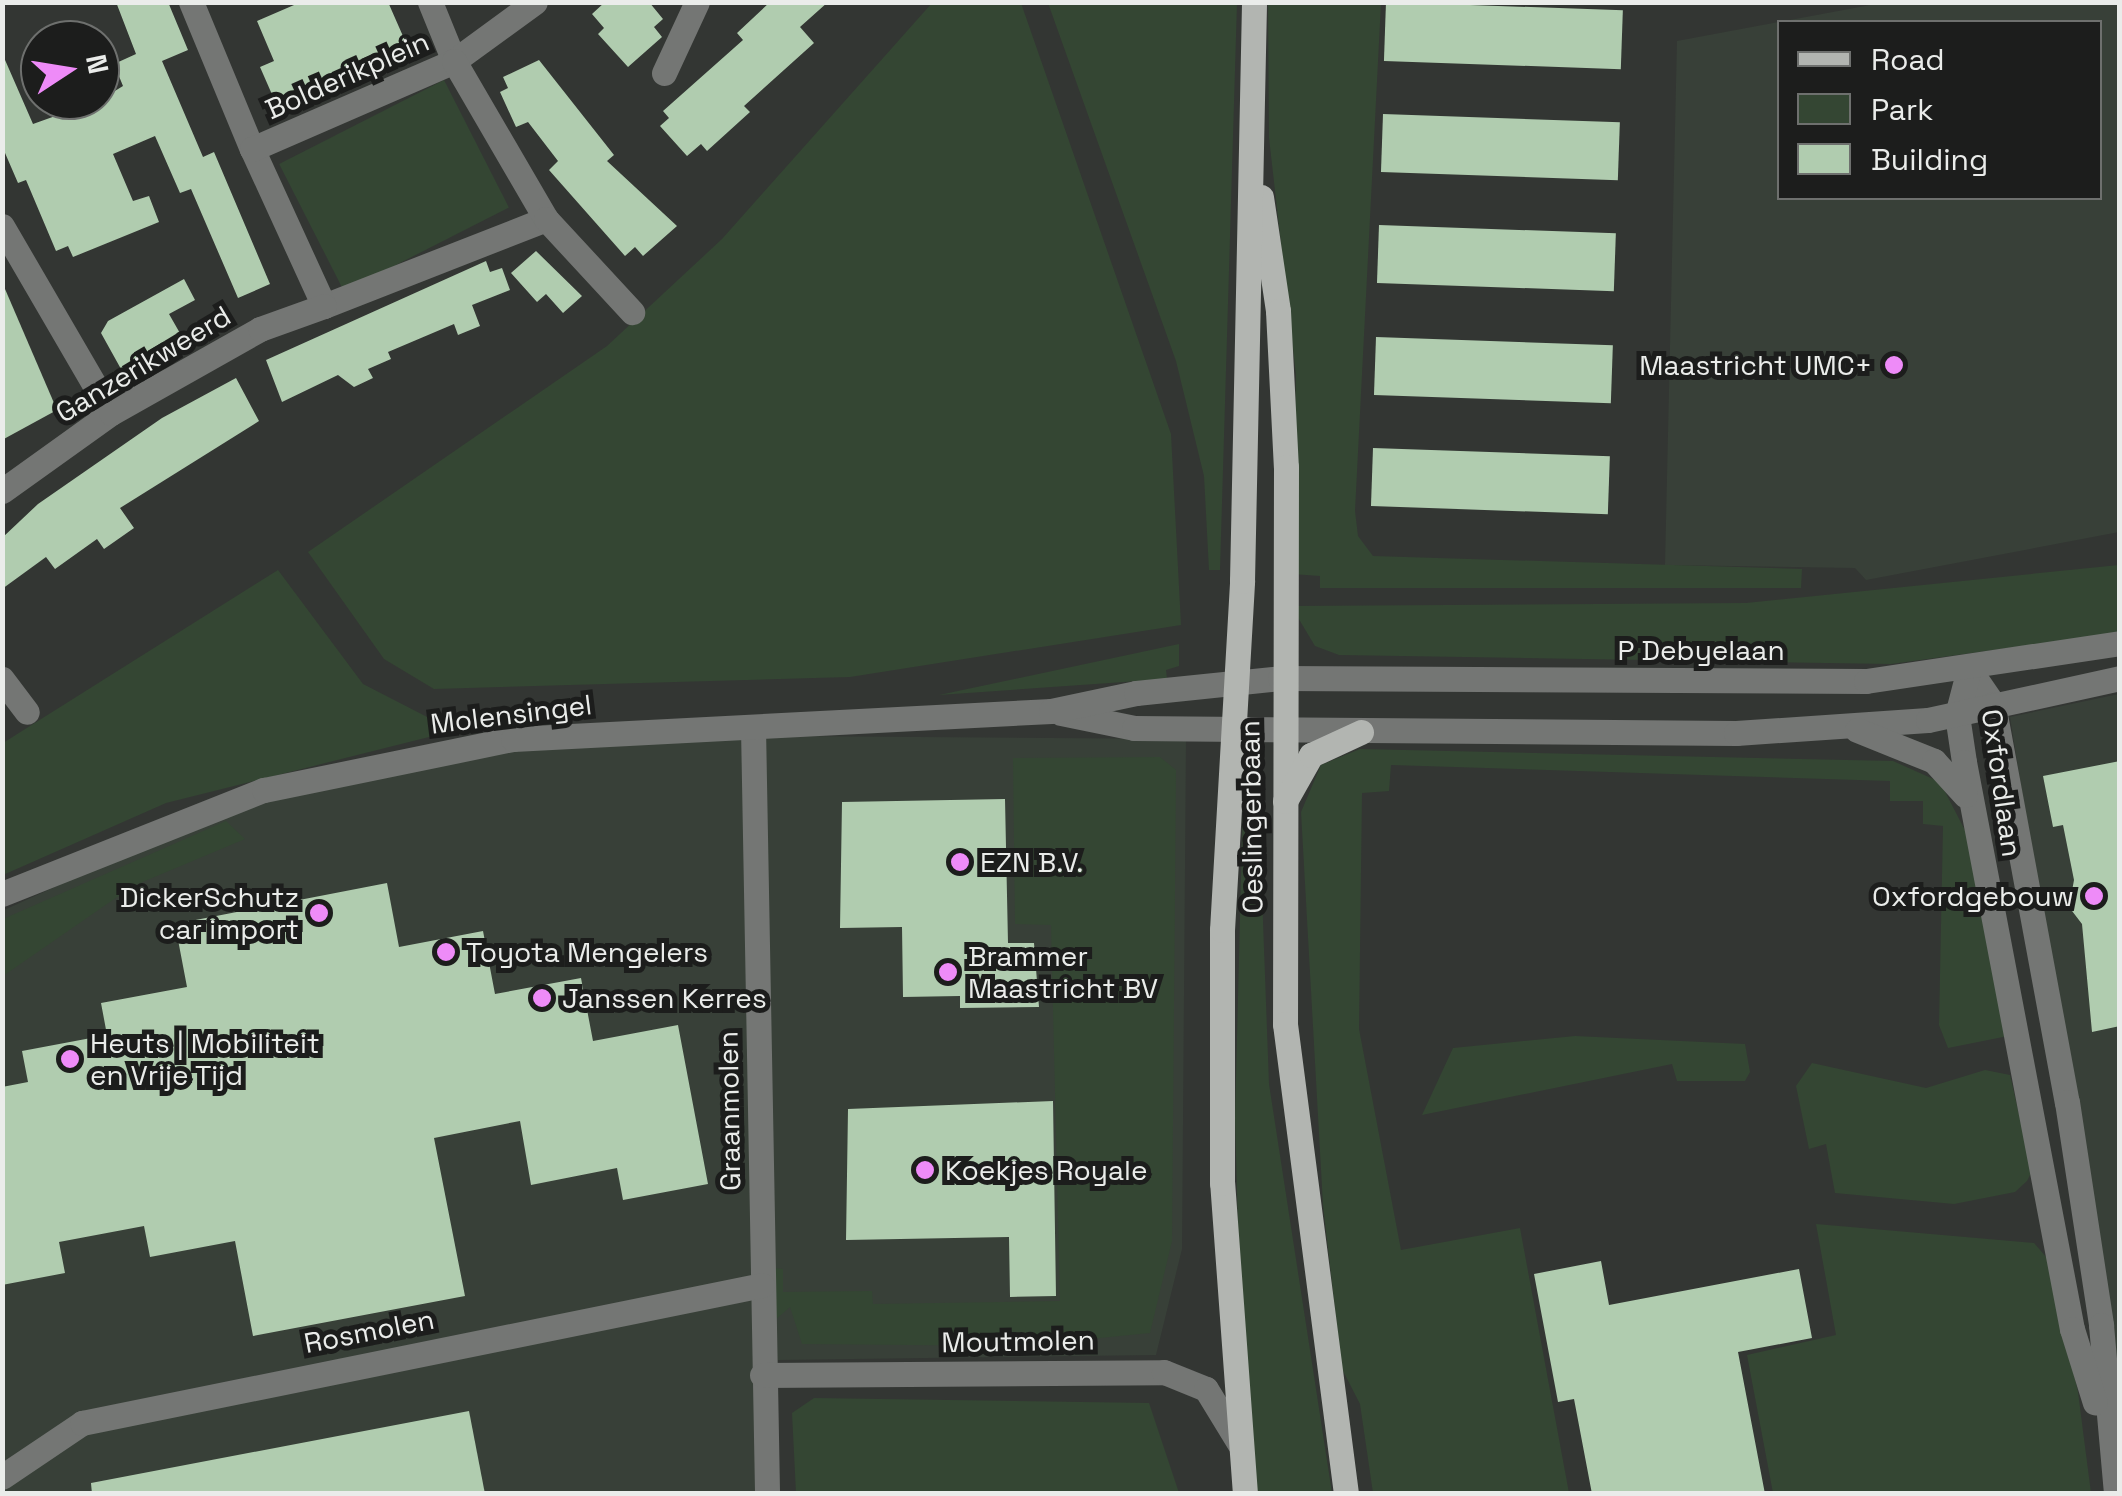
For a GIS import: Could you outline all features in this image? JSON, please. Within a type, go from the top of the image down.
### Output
[{"type":"main road","name":"Oeslingerbaan","points":[[1245,1494],[1222,1183],[1254,2]]},
{"type":"main road","name":"Oeslingerbaan","points":[[1251,138],[1283,378],[1281,816],[1295,1137],[1346,1494]]},
{"type":"main road","points":[[1281,816],[1301,764],[1328,742],[1361,732]]},
{"type":"street","points":[[191,2],[252,149]]},
{"type":"street","points":[[430,2],[454,61],[535,2]]},
{"type":"street","points":[[664,74],[697,2]]},
{"type":"street","name":"Bolderikplein","points":[[324,306],[252,149],[454,61],[546,220],[632,312]]},
{"type":"street","points":[[324,306],[546,220]]},
{"type":"street","points":[[2,226],[111,413]]},
{"type":"street","name":"Ganzerikweerd","points":[[2,490],[111,413],[260,330],[324,306]]},
{"type":"street","name":"P Debyelaan","points":[[1280,678],[1866,681],[1968,669],[2120,642]]},
{"type":"street","name":"Oxfordlaan","points":[[1968,669],[1993,704],[2101,1324],[2107,1441],[2116,1494]]},
{"type":"street","name":"Oxfordlaan","points":[[1968,669],[1957,714],[1972,812],[2072,1330],[2107,1441]]},
{"type":"street","points":[[2,678],[26,712]]},
{"type":"street","name":"Molensingel","points":[[2,894],[182,817],[374,765],[536,736],[1051,711],[1236,680],[1280,678]]},
{"type":"street","points":[[1361,732],[1852,728],[1957,714],[2120,678]]},
{"type":"street","name":"Molensingel","points":[[1051,711],[1134,728],[1361,732]]},
{"type":"street","name":"Graanmolen","points":[[753,727],[767,1494]]},
{"type":"street","points":[[1852,728],[1946,768],[1972,812]]},
{"type":"street","points":[[2050,1211],[2082,1205]]},
{"type":"street","name":"Rosmolen","points":[[2,1477],[82,1424],[762,1285]]},
{"type":"street","name":"Moutmolen","points":[[762,1375],[1164,1372],[1206,1389],[1239,1443]]},
{"type":"shaded area","name":"Maastricht UMC+","points":[[1881,3],[2119,3],[2119,532],[1866,580],[1855,568],[1665,565],[1677,41],[1777,22],[1777,200],[2102,200],[2102,20],[1790,20]]},
{"type":"shaded area","points":[[2119,694],[2119,1395],[2010,717]]},
{"type":"shaded area","points":[[780,736],[1186,739],[1182,1249],[1156,1355],[778,1360],[775,1493],[3,1493],[2,911],[147,845],[289,795],[530,744]]},
{"type":"green space","points":[[932,3],[1021,3],[1171,434],[1181,625],[850,677],[434,689],[384,659],[308,552],[607,346],[722,239]]},
{"type":"green space","points":[[1048,3],[1237,3],[1220,570],[1209,570],[1204,476],[1176,361]]},
{"type":"green space","points":[[1268,3],[1381,3],[1355,511],[1358,536],[1373,556],[1802,569],[1801,588],[1320,588],[1320,576],[1292,574],[1296,375],[1269,138]]},
{"type":"green space","points":[[444,80],[509,207],[344,291],[279,164]]},
{"type":"green space","points":[[2119,565],[2119,633],[1891,664],[1339,655],[1315,646],[1291,606],[1746,603]]},
{"type":"green space","points":[[278,570],[363,684],[433,720],[437,735],[166,803],[3,875],[3,743]]},
{"type":"green space","points":[[1179,644],[1179,666],[1166,670],[1167,679],[939,695]]},
{"type":"green space","points":[[1360,749],[1893,761],[1940,782],[1969,838],[2008,1036],[1948,1048],[1939,1025],[1943,826],[1923,824],[1923,801],[1890,801],[1890,781],[1391,765],[1389,791],[1362,793],[1359,1029],[1401,1250],[1520,1228],[1569,1493],[1373,1493],[1360,1404],[1342,1369],[1323,1205],[1301,812],[1321,765]]},
{"type":"green space","points":[[1160,757],[1176,770],[1172,1241],[1150,1333],[1020,1346],[802,1344],[790,1307],[774,1321],[773,1268],[783,1269],[783,1292],[872,1291],[873,1304],[1060,1301],[1051,925],[1015,924],[1013,758]]},
{"type":"green space","points":[[1244,757],[1257,758],[1269,1084],[1332,1493],[1257,1493],[1240,1303],[1235,1118]]},
{"type":"green space","points":[[226,821],[245,839],[133,886],[3,976],[3,919]]},
{"type":"green space","points":[[1575,1036],[1745,1044],[1750,1072],[1745,1081],[1677,1081],[1672,1064],[1422,1115],[1453,1048]]},
{"type":"green space","points":[[1812,1063],[1926,1088],[1985,1070],[2010,1075],[2032,1171],[2027,1181],[2015,1192],[1954,1204],[1835,1193],[1826,1144],[1809,1149],[1796,1086]]},
{"type":"green space","points":[[1816,1224],[2034,1243],[2047,1258],[2078,1392],[2091,1493],[1773,1493],[1747,1355],[1836,1335]]},
{"type":"green space","points":[[814,1398],[1149,1403],[1179,1493],[796,1493],[792,1413]]},
{"type":"building","points":[[116,2],[168,2],[188,50],[162,61],[203,157],[214,152],[270,284],[238,298],[191,189],[180,193],[155,136],[113,154],[133,201],[149,196],[159,222],[73,257],[68,246],[56,251],[26,180],[18,183],[2,146],[2,53],[20,94],[20,120],[31,120],[33,124],[44,120],[120,120],[123,86],[120,61],[136,54]]},
{"type":"building","points":[[301,2],[388,2],[406,43],[274,99],[260,67],[274,61],[257,21]]},
{"type":"building","points":[[605,2],[649,2],[663,19],[654,27],[662,37],[628,67],[598,34],[604,28],[592,14]]},
{"type":"building","points":[[770,2],[828,2],[800,27],[814,43],[744,106],[750,112],[707,151],[701,144],[687,156],[660,126],[669,118],[663,111],[743,40],[737,33]]},
{"type":"building","points":[[1386,2],[1623,10],[1621,69],[1384,61]]},
{"type":"building","points":[[539,60],[614,155],[607,161],[677,226],[643,256],[635,247],[625,256],[549,170],[558,161],[528,122],[516,127],[500,92],[508,88],[503,77]]},
{"type":"building","points":[[1383,114],[1620,122],[1618,180],[1381,172]]},
{"type":"building","points":[[1379,225],[1616,233],[1614,291],[1377,283]]},
{"type":"building","points":[[536,251],[582,296],[563,313],[546,294],[537,302],[511,273]]},
{"type":"building","points":[[486,261],[490,272],[502,268],[510,290],[472,305],[480,326],[458,335],[454,324],[388,352],[391,359],[368,369],[373,378],[354,387],[338,375],[282,402],[266,360]]},
{"type":"building","points":[[184,279],[195,300],[169,314],[181,335],[121,369],[101,333],[108,321]]},
{"type":"building","points":[[2,282],[57,410],[2,440]]},
{"type":"building","points":[[1376,337],[1613,345],[1611,403],[1374,395]]},
{"type":"building","points":[[236,378],[259,421],[120,508],[134,528],[104,549],[97,539],[55,569],[46,557],[2,589],[2,538],[38,504],[162,418]]},
{"type":"building","points":[[1373,448],[1610,456],[1608,514],[1371,506]]},
{"type":"building","name":"Oxfordgebouw","points":[[2120,761],[2120,1026],[2092,1032],[2082,924],[2069,907],[2074,880],[2063,825],[2053,827],[2043,776]]},
{"type":"building","points":[[1005,799],[1008,943],[1034,943],[1039,1007],[960,1008],[960,996],[903,997],[902,927],[840,928],[842,802]]},
{"type":"building","points":[[387,883],[399,947],[483,931],[495,994],[581,978],[593,1041],[678,1025],[708,1184],[623,1200],[617,1168],[531,1185],[520,1121],[434,1138],[465,1296],[253,1336],[235,1241],[150,1257],[144,1226],[59,1242],[65,1273],[2,1285],[2,1087],[28,1082],[22,1051],[107,1035],[101,1003],[187,987],[175,924]]},
{"type":"building","points":[[1053,1101],[1056,1296],[1010,1297],[1009,1237],[846,1240],[848,1109]]},
{"type":"building","points":[[1601,1261],[1609,1305],[1799,1269],[1812,1338],[1738,1352],[1765,1494],[1592,1494],[1574,1399],[1558,1402],[1534,1274]]},
{"type":"building","points":[[469,1411],[485,1494],[92,1494],[91,1483]]},
{"type":"place","name":"Maastricht UMC+","points":[[1894,365]]},
{"type":"place","name":"EZN B.V.","points":[[960,862]]},
{"type":"place","name":"Oxfordgebouw","points":[[2094,896]]},
{"type":"place","name":"DickerSchutz car import","points":[[319,913]]},
{"type":"place","name":"Toyota Mengelers","points":[[446,952]]},
{"type":"place","name":"Brammer Maastricht BV","points":[[948,972]]},
{"type":"place","name":"Janssen Kerres","points":[[542,998]]},
{"type":"place","name":"Heuts | Mobiliteit en Vrije Tijd","points":[[70,1059]]},
{"type":"place","name":"Koekjes Royale","points":[[925,1170]]}]
